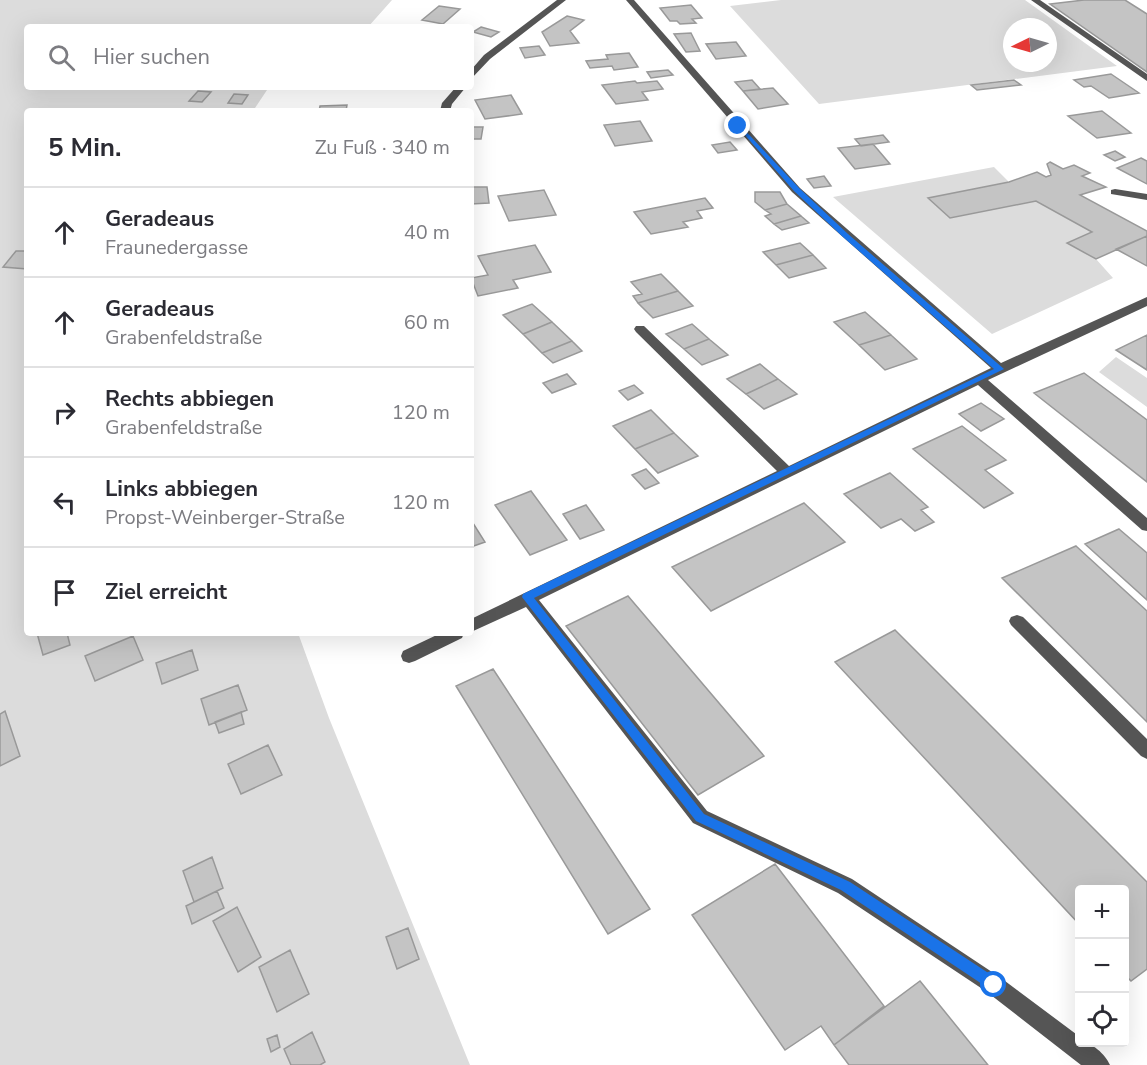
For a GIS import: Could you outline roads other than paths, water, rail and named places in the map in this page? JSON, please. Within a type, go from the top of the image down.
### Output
[{"type":"street","points":[[474,72],[487,57],[562,0]]},
{"type":"street","points":[[630,0],[796,190],[1000,369]]},
{"type":"street","points":[[1035,0],[1147,78]]},
{"type":"street","points":[[446,108],[447,103],[458,90]]},
{"type":"street","points":[[1115,192],[1147,197]]},
{"type":"street","points":[[474,624],[1000,369],[1147,301]]},
{"type":"street","points":[[640,329],[788,473]]},
{"type":"street","points":[[979,380],[1147,526]]},
{"type":"street","points":[[527,597],[700,818],[845,886],[994,985],[1099,1065]]},
{"type":"street","points":[[1017,621],[1147,751]]},
{"type":"street","points":[[409,657],[450,636]]}]
